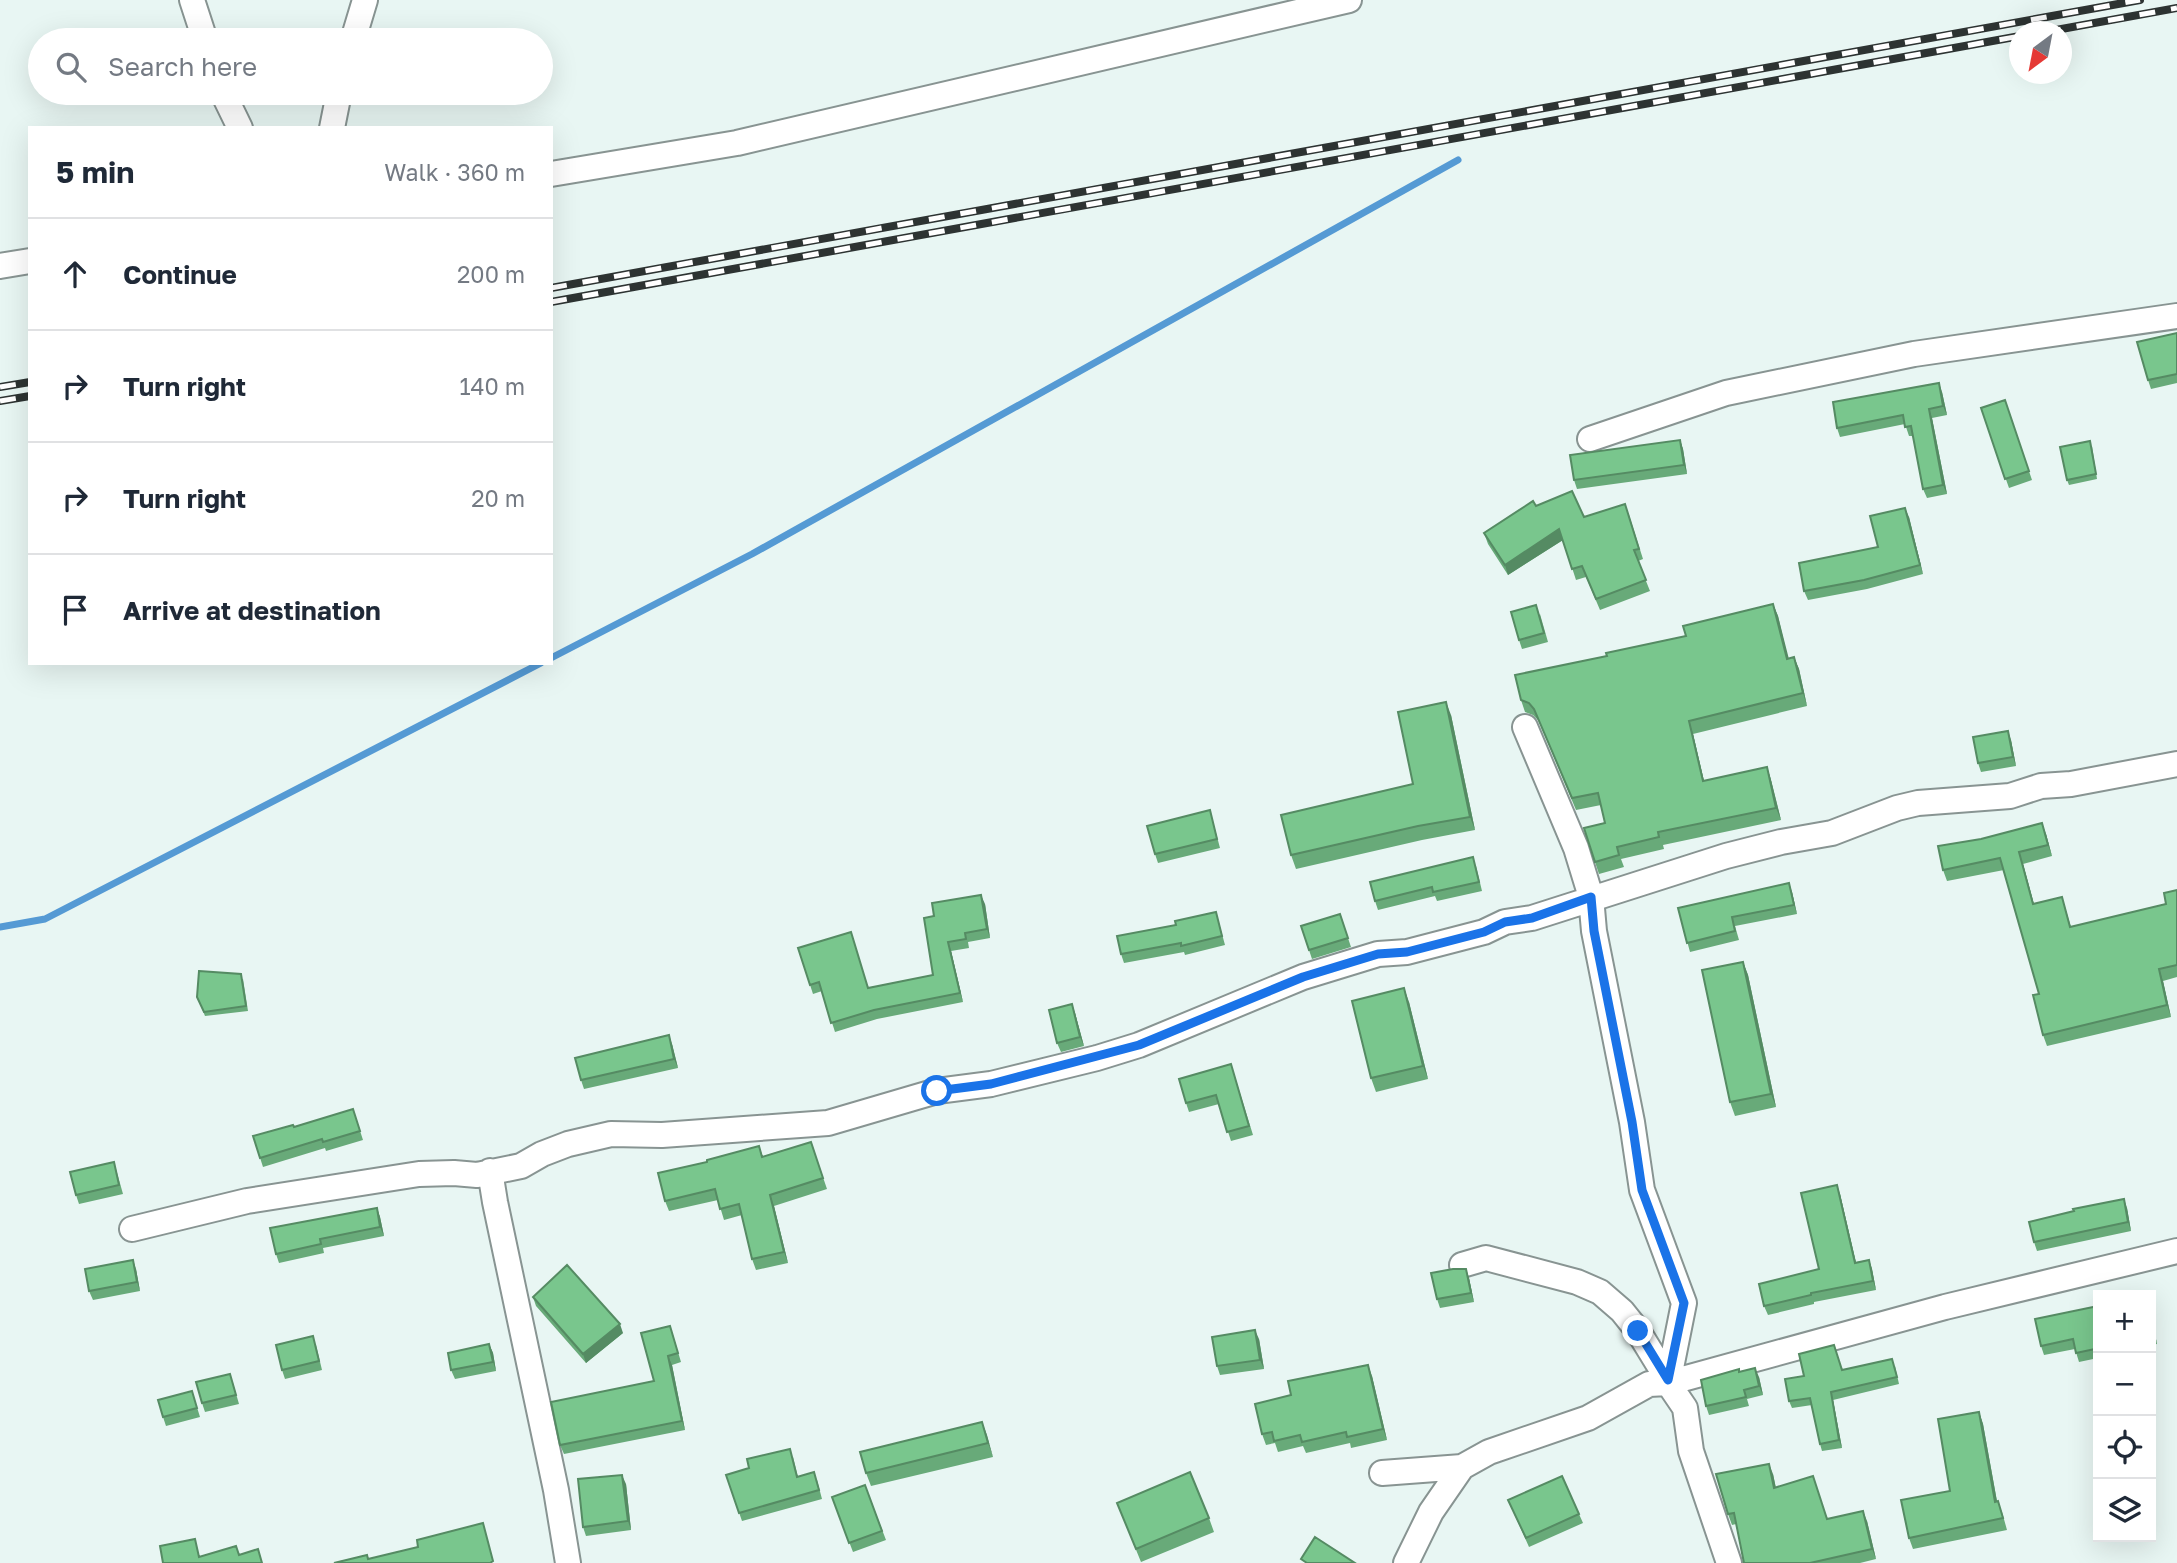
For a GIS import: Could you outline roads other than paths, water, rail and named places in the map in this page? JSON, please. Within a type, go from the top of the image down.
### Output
[{"type":"street","points":[[192,0],[201,28]]},
{"type":"street","points":[[357,28],[365,0]]},
{"type":"street","points":[[553,174],[737,143],[1349,0]]},
{"type":"street","points":[[229,105],[239,126]]},
{"type":"street","points":[[332,126],[337,105]]},
{"type":"street","points":[[0,265],[28,261]]},
{"type":"street","points":[[1590,439],[1740,390],[1914,354],[2177,316]]},
{"type":"street","points":[[1525,727],[1576,849],[1591,897],[1594,931],[1632,1122],[1642,1190],[1684,1303],[1668,1381]]},
{"type":"street","points":[[132,1230],[247,1201],[419,1174],[454,1172],[477,1175],[521,1166],[568,1144],[611,1134],[662,1135],[828,1124],[937,1091],[991,1084],[1139,1045],[1303,977],[1378,954],[1407,952],[1484,932],[1505,922],[1532,918],[1726,856],[1832,833],[1898,808],[1919,803],[2010,796],[2041,786],[2071,784],[2177,764]]},
{"type":"street","points":[[490,1171],[556,1490],[568,1563]]},
{"type":"street","points":[[1382,1473],[1462,1467],[1489,1452],[1588,1418],[1649,1384],[1945,1307],[2177,1251]]},
{"type":"street","points":[[1462,1265],[1486,1258],[1577,1282],[1600,1292],[1622,1311],[1638,1331],[1685,1408],[1691,1451],[1729,1563]]},
{"type":"street","points":[[1406,1563],[1431,1512],[1462,1467]]},
{"type":"waterway","points":[[553,657],[752,554],[1458,160]]},
{"type":"waterway","points":[[0,927],[45,919],[537,665]]},
{"type":"railway","points":[[553,288],[2140,0]]},
{"type":"railway","points":[[2072,27],[2177,8]]},
{"type":"railway","points":[[553,302],[2009,38]]},
{"type":"railway","points":[[0,387],[28,382]]},
{"type":"railway","points":[[0,401],[28,396]]}]
